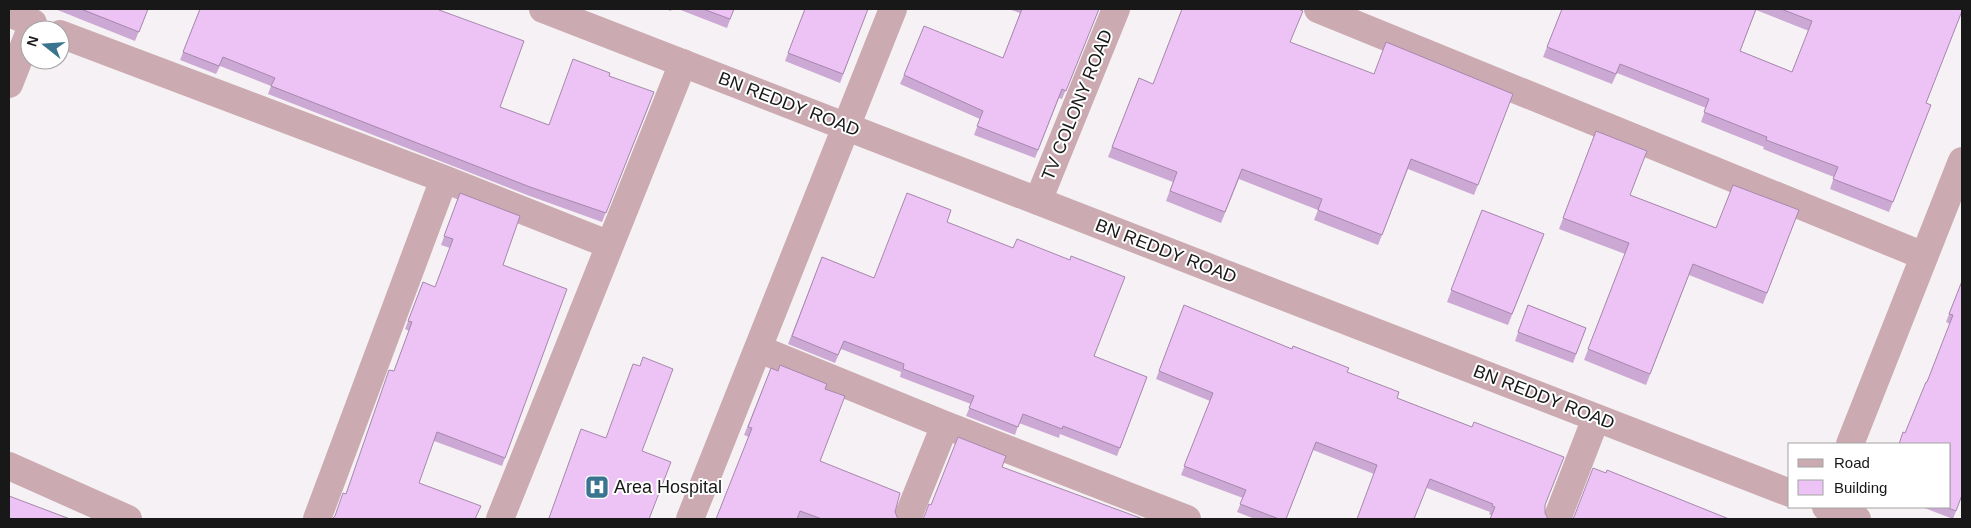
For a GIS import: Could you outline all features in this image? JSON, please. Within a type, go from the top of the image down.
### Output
[{"type":"street","name":"BN REDDY ROAD","points":[[543,9],[1788,492]]},
{"type":"street","points":[[690,519],[893,9]]},
{"type":"street","name":"TV COLONY ROAD","points":[[1038,201],[1116,9]]},
{"type":"street","points":[[1318,9],[1366,18],[1924,256]]},
{"type":"street","points":[[70,38],[444,179],[610,245]]},
{"type":"street","points":[[9,84],[20,55]]},
{"type":"street","points":[[500,519],[683,63]]},
{"type":"street","points":[[1850,443],[1962,161]]},
{"type":"street","points":[[316,519],[444,179]]},
{"type":"street","points":[[759,349],[945,425],[1136,510],[1187,519]]},
{"type":"street","points":[[1557,519],[1596,418]]},
{"type":"street","points":[[907,519],[945,425]]},
{"type":"street","points":[[9,466],[128,519]]},
{"type":"street","points":[[1829,508],[1857,519]]},
{"type":"building","points":[[81,9],[148,9],[139,32]]},
{"type":"building","points":[[200,9],[440,9],[524,41],[500,107],[549,125],[573,59],[610,73],[609,76],[654,92],[606,213],[530,187],[271,86],[275,78],[223,57],[219,66],[183,52]]},
{"type":"building","points":[[703,9],[734,9],[730,19]]},
{"type":"building","points":[[805,9],[868,9],[843,74],[788,53]]},
{"type":"building","points":[[1022,9],[1099,9],[1066,91],[1062,89],[1038,150],[977,126],[983,111],[904,75],[924,26],[1003,58]]},
{"type":"building","points":[[1182,9],[1298,9],[1303,11],[1290,42],[1374,74],[1386,42],[1513,94],[1478,185],[1411,159],[1382,235],[1318,210],[1322,199],[1242,169],[1225,212],[1170,191],[1177,172],[1112,147],[1139,78],[1153,84]]},
{"type":"building","points":[[1562,9],[1756,9],[1740,51],[1792,72],[1812,21],[1781,9],[1962,9],[1962,11],[1926,103],[1931,105],[1893,202],[1833,179],[1838,167],[1766,140],[1767,137],[1704,112],[1709,99],[1620,64],[1616,74],[1547,47]]},
{"type":"building","points":[[1596,131],[1647,151],[1630,195],[1716,228],[1733,185],[1799,210],[1767,293],[1693,264],[1650,374],[1588,349],[1629,243],[1563,218]]},
{"type":"building","points":[[460,193],[520,216],[503,265],[567,289],[505,458],[437,432],[419,483],[481,506],[475,519],[332,519],[335,516],[343,493],[346,494],[389,370],[394,371],[412,322],[408,321],[423,282],[435,287],[453,239],[444,236]]},
{"type":"building","points":[[907,193],[951,210],[947,222],[1013,248],[1017,239],[1070,260],[1071,256],[1125,277],[1094,356],[1147,377],[1120,448],[1063,426],[1062,429],[1023,414],[1018,427],[969,408],[974,396],[903,369],[904,364],[844,341],[838,355],[792,336],[822,257],[874,278]]},
{"type":"building","points":[[1482,210],[1544,234],[1512,314],[1451,290]]},
{"type":"building","points":[[1962,281],[1962,495],[1956,511],[1948,508],[1951,508],[1951,443],[1899,443],[1927,382],[1953,315],[1949,314]]},
{"type":"building","points":[[1184,305],[1292,349],[1293,346],[1349,368],[1347,372],[1399,392],[1397,398],[1472,427],[1474,422],[1564,457],[1545,505],[1545,513],[1548,519],[1490,519],[1495,507],[1492,506],[1493,504],[1430,479],[1414,519],[1357,519],[1377,465],[1316,442],[1286,519],[1279,519],[1240,504],[1246,490],[1184,466],[1213,393],[1159,371]]},
{"type":"building","points":[[1528,305],[1586,328],[1576,354],[1518,332]]},
{"type":"building","points":[[643,357],[673,369],[642,451],[671,462],[649,519],[549,518],[581,429],[606,438],[633,364],[640,366]]},
{"type":"building","points":[[780,365],[827,384],[825,389],[845,396],[820,461],[900,493],[895,512],[898,519],[822,519],[800,511],[797,519],[716,519],[752,428],[748,427],[771,368],[778,371]]},
{"type":"building","points":[[958,437],[1006,456],[1002,467],[1143,519],[922,519],[929,504],[931,505]]},
{"type":"building","points":[[1593,468],[1606,473],[1607,470],[1729,519],[1572,519]]},
{"type":"building","points":[[9,496],[70,519],[9,519]]},
{"type":"place","name":"Area Hospital","points":[[597,487]]}]
